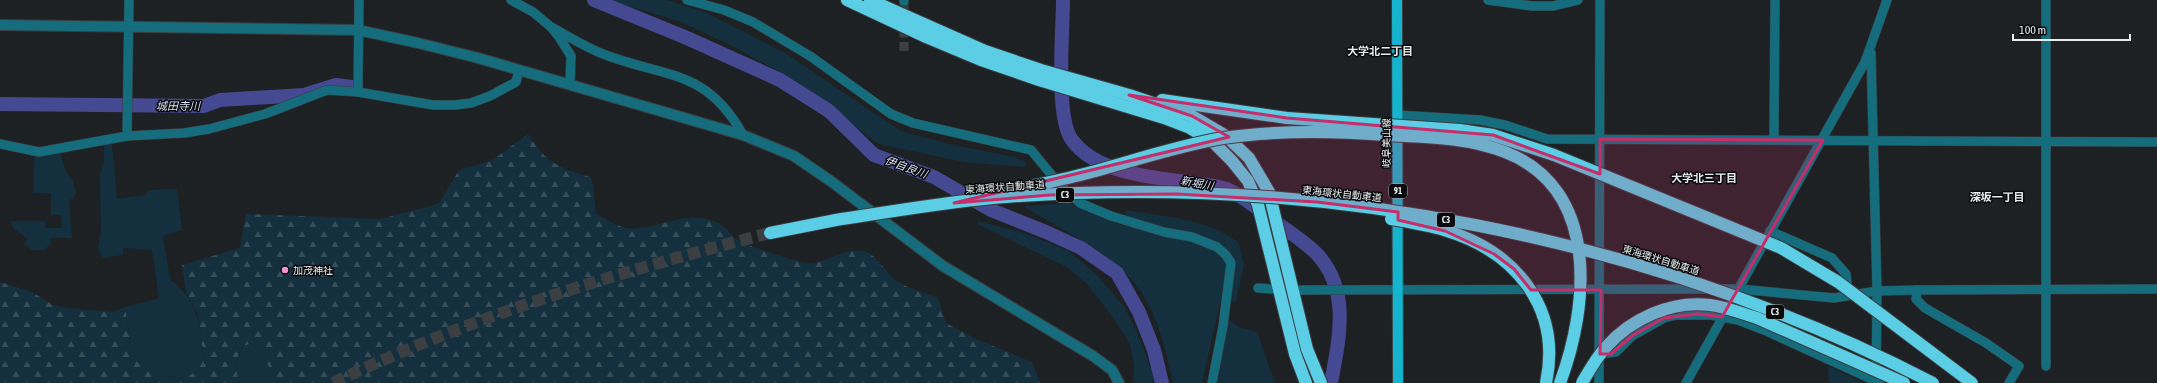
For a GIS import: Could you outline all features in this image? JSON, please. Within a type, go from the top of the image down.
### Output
[{"type":"highway","points":[[847,0],[974,58],[1080,87],[1190,128],[1213,142],[1232,161],[1248,181],[1258,205],[1295,354],[1306,383]]},
{"type":"highway","points":[[870,0],[1040,75]]},
{"type":"highway","points":[[1080,87],[1287,118],[1467,131],[1493,135],[1554,155],[1781,248],[1838,282],[1972,383]]},
{"type":"highway","points":[[1130,95],[1192,116],[1226,136],[1249,158],[1274,196],[1286,263],[1307,350],[1319,380]]},
{"type":"highway","points":[[954,203],[1081,175],[1188,146],[1257,134],[1330,132],[1451,138],[1481,144],[1507,153],[1535,170],[1554,190],[1565,205],[1574,225],[1578,241],[1581,292],[1573,341],[1560,383]]},
{"type":"highway","name":"東海環状自動車道","points":[[770,234],[836,220],[954,203],[1021,197],[1128,194],[1274,196],[1364,207],[1529,236],[1610,257],[1695,283],[1776,312],[1860,348],[1933,383]]},
{"type":"highway","points":[[1274,196],[1368,214],[1445,231],[1471,241],[1494,254],[1514,269],[1530,289],[1543,313],[1550,361],[1546,383]]},
{"type":"highway","points":[[1582,383],[1605,348],[1642,318],[1681,306],[1708,305],[1733,310],[1757,318],[1904,383]]},
{"type":"main road","name":"岐阜美山線","points":[[1397,0],[1398,383]]},
{"type":"street","points":[[127,136],[129,0]]},
{"type":"street","points":[[358,92],[359,0]]},
{"type":"street","points":[[511,0],[525,2],[533,12],[551,27],[603,54],[688,79],[707,91],[724,106],[733,116],[743,135]]},
{"type":"street","points":[[687,0],[724,10],[753,22],[810,56],[891,114],[913,123],[1031,150],[1059,184],[1080,203],[1111,216],[1164,232],[1192,237],[1217,247],[1226,255],[1232,264],[1224,326],[1212,383]]},
{"type":"street","points":[[1488,0],[1539,6],[1553,6],[1578,0]]},
{"type":"street","points":[[1599,383],[1600,0]]},
{"type":"street","points":[[1774,140],[1775,0]]},
{"type":"street","points":[[1686,383],[1770,231],[1823,140],[1871,50],[1887,0]]},
{"type":"street","points":[[2046,0],[2046,366]]},
{"type":"street","points":[[0,25],[358,30],[418,43],[519,70],[743,135],[794,156],[832,182],[943,266],[1093,356],[1112,370],[1119,383]]},
{"type":"street","points":[[551,27],[571,56],[570,85]]},
{"type":"street","points":[[1600,354],[1616,352],[1632,336],[1664,318],[1693,314],[1722,317],[1764,330],[1877,382],[1877,291],[1871,50]]},
{"type":"street","points":[[0,144],[40,152],[127,136],[184,133],[209,129],[265,114],[327,90],[358,92],[433,105],[460,104],[490,96],[516,82],[519,70]]},
{"type":"street","points":[[1398,115],[1480,120],[1505,125],[1547,139],[1823,140],[1874,142],[2046,140],[2157,142]]},
{"type":"street","points":[[1770,231],[1832,258],[1846,274],[1848,296]]},
{"type":"street","points":[[1258,288],[1271,289]]},
{"type":"street","points":[[1301,290],[1739,289],[1834,298],[1877,291],[2157,289]]},
{"type":"street","points":[[1917,290],[1916,299],[1925,308],[1986,343],[2019,366],[2009,383]]},
{"type":"highlighted area","points":[[1129,95],[1287,118],[1493,135],[1600,174],[1600,139],[1823,140],[1722,317],[1698,314],[1664,318],[1632,336],[1611,354],[1600,354],[1601,290],[1531,290],[1514,269],[1494,254],[1445,231],[1398,220],[1398,212],[1317,202],[1177,194],[1050,195],[954,203],[1229,137],[1192,116]]},
{"type":"green space","points":[[608,0],[666,0],[705,12],[785,53],[901,131],[953,145],[1015,157],[1026,162],[1024,167],[964,162],[879,144],[783,74],[732,46],[681,22]]},
{"type":"green space","points":[[528,134],[540,151],[554,163],[590,177],[593,184],[596,214],[614,224],[626,228],[636,229],[684,218],[706,219],[719,223],[741,242],[773,254],[807,263],[821,261],[848,251],[855,250],[868,253],[874,256],[898,282],[938,298],[946,323],[976,339],[1032,362],[1040,383],[279,383],[256,346],[250,344],[243,346],[237,360],[236,369],[240,383],[0,383],[0,282],[32,292],[53,305],[66,308],[113,312],[125,307],[131,345],[151,374],[162,378],[187,377],[198,370],[204,359],[198,314],[186,293],[182,265],[240,248],[246,214],[380,219],[434,205],[440,202],[459,170],[491,161]]},
{"type":"green space","points":[[112,143],[117,199],[145,195],[149,190],[177,189],[182,230],[163,236],[170,279],[188,297],[197,315],[204,359],[198,370],[187,377],[162,378],[151,374],[131,345],[125,307],[159,298],[152,250],[123,248],[123,255],[102,258],[98,248],[101,232],[100,175],[104,159],[104,144]]},
{"type":"green space","points":[[60,152],[66,172],[73,181],[76,193],[73,199],[69,200],[72,238],[51,238],[51,243],[45,250],[32,250],[24,244],[28,239],[13,228],[11,221],[45,221],[45,228],[62,228],[61,215],[51,215],[51,193],[33,193],[34,157]]},
{"type":"green space","points":[[1070,203],[1121,225],[1127,210],[1200,223],[1214,228],[1239,243],[1244,266],[1236,301],[1220,303],[1202,383],[1173,383],[1158,325],[1145,298],[1127,275],[1091,247],[1023,206]]},
{"type":"green space","points":[[978,221],[1021,232],[1069,251],[1098,276],[1125,308],[1136,330],[1153,374],[1153,383],[1133,383],[1134,366],[1130,344],[1112,316],[1087,284],[1067,267],[977,224]]},
{"type":"green space","points":[[1231,321],[1239,327],[1257,332],[1275,383],[1218,383],[1225,323]]},
{"type":"green space","points":[[250,344],[256,346],[279,383],[240,383],[237,373],[239,355],[243,346]]},
{"type":"green space","points":[[1828,366],[1864,383],[1829,383]]},
{"type":"waterway","name":"伊自良川","points":[[594,0],[687,38],[780,80],[829,111],[874,155],[934,177],[991,210],[1081,248],[1117,273],[1139,312],[1154,350],[1162,383]]},
{"type":"waterway","name":"新堀川","points":[[1063,0],[1061,52],[1063,113],[1067,129],[1072,140],[1085,153],[1102,163],[1121,170],[1163,179],[1205,184],[1236,193],[1312,249],[1328,268],[1335,284],[1338,299],[1340,316],[1339,333],[1331,383]]},
{"type":"waterway","name":"城田寺川","points":[[0,104],[204,106],[220,100],[304,95],[336,85],[352,87]]},
{"type":"tunnel","points":[[904,1],[904,51]]},
{"type":"tunnel","points":[[333,383],[439,337],[548,297],[658,263],[770,233]]},
{"type":"place","name":"加茂神社","points":[[285,270]]},
{"type":"district","name":"大学北二丁目","points":[[1380,51]]},
{"type":"district","name":"大学北三丁目","points":[[1704,178]]},
{"type":"district","name":"深坂一丁目","points":[[1997,197]]}]
